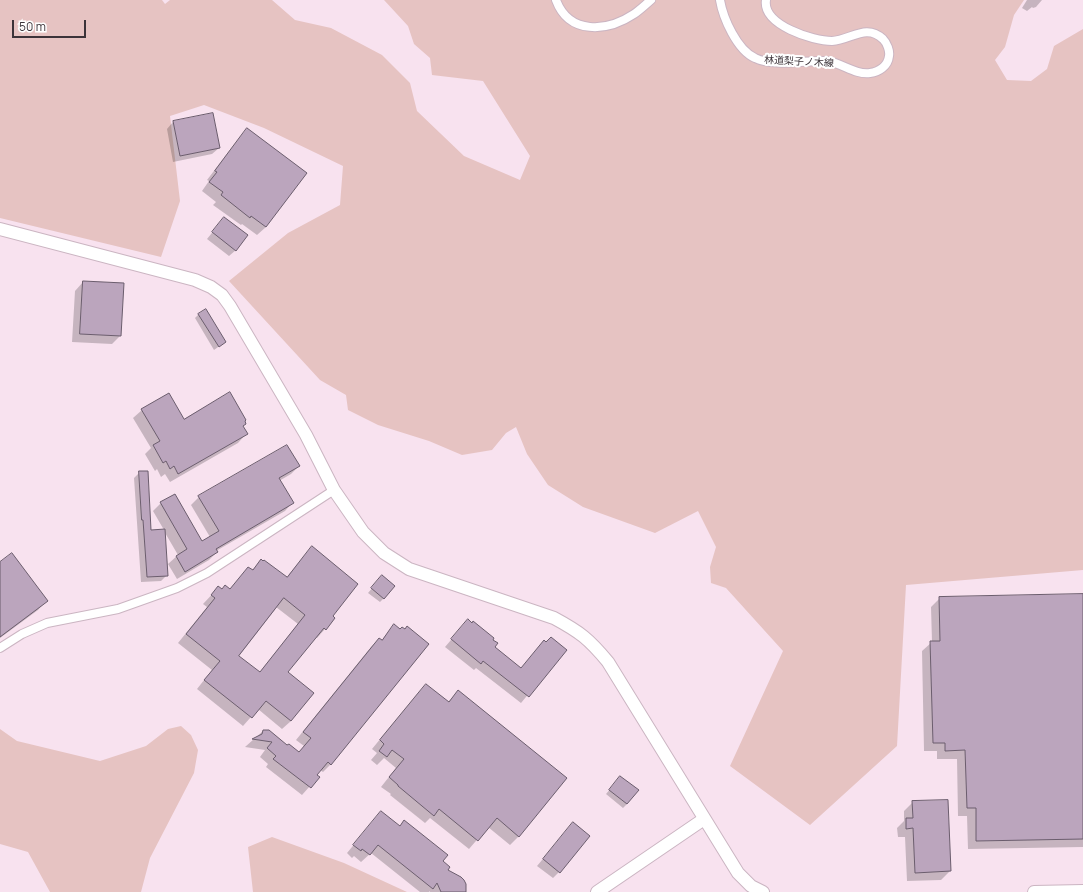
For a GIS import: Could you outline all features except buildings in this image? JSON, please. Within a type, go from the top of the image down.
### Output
[{"type":"street","points":[[556,0],[559,9],[567,18],[584,26],[592,27],[606,26],[616,23],[634,14],[650,0]]},
{"type":"street","name":"林道梨子ノ木線","points":[[720,0],[729,28],[740,45],[754,58],[768,62],[826,61],[838,63],[861,73],[870,74],[884,67],[888,61],[889,55],[887,46],[885,41],[879,35],[871,32],[859,33],[833,41],[804,36],[781,24],[769,15],[766,9],[766,0]]},
{"type":"street","points":[[0,229],[195,280],[211,287],[222,295],[230,306],[306,435],[334,490],[363,532],[384,553],[409,569],[554,618],[575,629],[592,643],[608,662],[738,873],[751,886],[763,892]]},
{"type":"street","points":[[0,648],[22,634],[47,624],[118,609],[177,588],[207,573],[334,490]]},
{"type":"street","points":[[597,892],[704,819]]},
{"type":"street","points":[[1034,892],[1083,891]]},
{"type":"shaded area","points":[[0,0],[162,0],[165,4],[170,0],[272,0],[295,20],[331,28],[382,55],[410,83],[417,111],[464,156],[520,180],[530,156],[483,81],[432,75],[430,58],[414,44],[408,26],[384,0],[1024,0],[1014,15],[1005,47],[995,60],[1007,80],[1031,81],[1047,69],[1054,46],[1083,29],[1083,570],[906,585],[897,746],[810,825],[730,766],[783,651],[726,588],[711,583],[710,567],[716,547],[698,511],[655,533],[583,507],[548,485],[527,454],[516,427],[506,433],[492,450],[462,455],[429,441],[378,425],[348,410],[346,395],[320,380],[229,281],[288,233],[340,205],[343,166],[264,128],[204,105],[170,116],[180,201],[161,257],[0,218]]},
{"type":"shaded area","points":[[181,726],[191,735],[198,750],[194,773],[150,858],[141,892],[50,892],[28,852],[0,844],[0,729],[17,741],[100,761],[146,746],[168,729]]},
{"type":"shaded area","points":[[272,837],[344,863],[407,892],[253,892],[248,847]]}]
